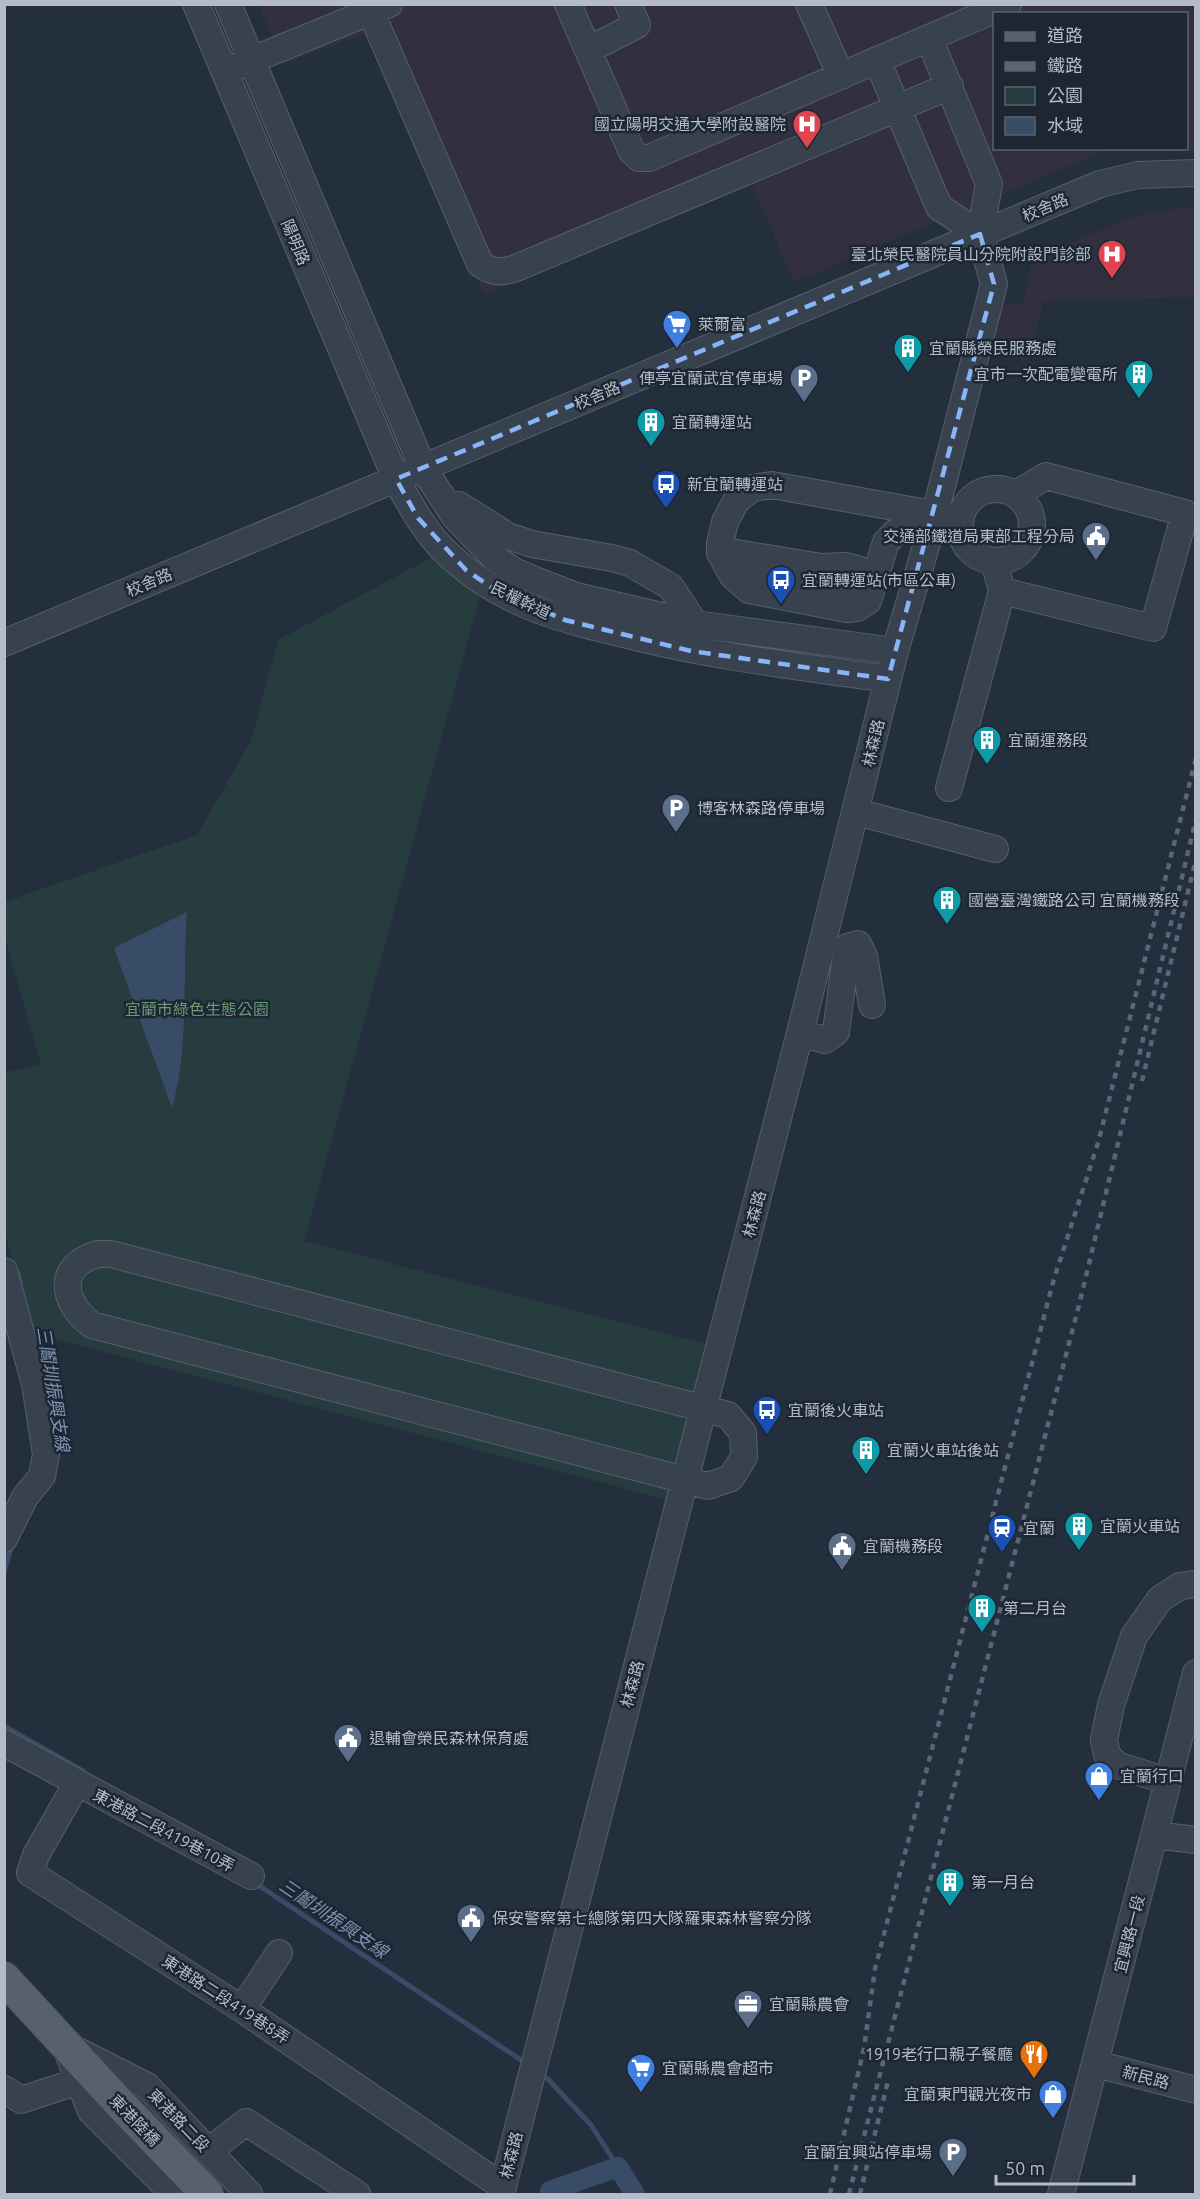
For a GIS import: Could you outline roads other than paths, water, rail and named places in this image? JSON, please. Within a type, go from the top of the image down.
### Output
[{"type":"main road","name":"東港路二段","points":[[4,1978],[64,2044]]},
{"type":"main road","name":"東港陸橋","points":[[64,2044],[207,2194]]},
{"type":"street","name":"陽明路","points":[[196,4],[396,479]]},
{"type":"street","name":"陽明路","points":[[228,4],[423,468]]},
{"type":"street","points":[[568,4],[631,150],[639,159],[649,158],[929,38],[969,12],[1008,4]]},
{"type":"street","points":[[588,50],[638,25],[628,4]]},
{"type":"street","points":[[809,4],[841,76]]},
{"type":"street","points":[[224,72],[380,8],[480,264],[496,272],[516,268],[950,86]]},
{"type":"street","points":[[877,60],[939,207],[980,234],[989,184],[929,38]]},
{"type":"street","name":"校舍路","points":[[4,643],[1100,184],[1138,175],[1196,173]]},
{"type":"street","name":"林森路","points":[[502,2191],[857,812],[895,651],[932,524],[994,284],[980,234]]},
{"type":"street","points":[[423,468],[461,508],[508,536],[532,544],[612,558],[630,563],[652,574],[671,587],[695,624],[691,651]]},
{"type":"street","name":"民權幹道","points":[[423,468],[455,517],[495,558],[514,571],[576,596],[695,624],[895,651]]},
{"type":"street","points":[[1002,591],[1153,628],[1185,513],[1046,476],[1016,494]]},
{"type":"street","name":"民權幹道","points":[[396,479],[418,518],[448,555],[497,591],[528,607],[565,620],[691,651],[888,679]]},
{"type":"street","points":[[932,524],[772,485],[752,488],[736,501],[725,522],[726,554],[733,576],[749,591],[847,609],[856,608],[868,601],[886,542],[895,533],[909,528],[932,524],[960,519]]},
{"type":"street","points":[[993,489],[1016,494],[1025,502],[1031,513],[1033,524],[1031,536],[1025,547],[1017,555],[1005,560],[994,561],[976,556],[964,543],[960,531],[960,519],[967,503],[981,492],[993,489]]},
{"type":"street","points":[[726,554],[821,567],[846,566],[858,569],[864,574],[866,580],[863,586],[847,592],[856,593],[874,584]]},
{"type":"street","points":[[949,788],[1002,591],[994,561]]},
{"type":"street","points":[[857,812],[995,849]]},
{"type":"street","points":[[800,1033],[825,1040],[836,1032],[846,947],[858,944],[864,956],[872,1005]]},
{"type":"street","points":[[98,1254],[111,1254],[728,1415],[743,1433],[744,1457],[731,1478],[708,1486],[685,1479],[92,1325],[72,1307],[68,1291],[69,1277],[75,1264],[85,1258],[98,1254]]},
{"type":"street","points":[[4,1539],[25,1497],[42,1476],[46,1454],[35,1384],[6,1280]]},
{"type":"street","points":[[1167,1781],[1117,1765],[1107,1755],[1104,1740],[1111,1705],[1134,1636],[1160,1599],[1180,1586],[1196,1584]]},
{"type":"street","name":"宜興路一段","points":[[1061,2194],[1196,1673]]},
{"type":"street","name":"東港路二段419巷10弄","points":[[4,1743],[250,1876]]},
{"type":"street","name":"東港路二段419巷8弄","points":[[77,1783],[36,1855],[30,1873],[242,2009],[502,2191]]},
{"type":"street","points":[[1154,1835],[1196,1840]]},
{"type":"street","points":[[242,2009],[279,1953]]},
{"type":"street","name":"東港路二段","points":[[64,2044],[91,2111],[174,2194]]},
{"type":"street","name":"東港路二段","points":[[64,2044],[147,2086],[249,2194]]},
{"type":"street","name":"新民路","points":[[1096,2064],[1196,2090]]},
{"type":"street","points":[[4,2089],[21,2100],[79,2081]]},
{"type":"street","points":[[209,2151],[246,2122],[357,2194]]},
{"type":"water","points":[[187,912],[183,1035],[178,1084],[172,1108],[114,948]]},
{"type":"waterway","name":"三鬮圳振興支線","points":[[18,1273],[21,1285]]},
{"type":"waterway","name":"三鬮圳振興支線","points":[[4,1572],[12,1545]]},
{"type":"waterway","name":"三鬮圳振興支線","points":[[4,1726],[83,1771]]},
{"type":"waterway","name":"三鬮圳振興支線","points":[[255,1883],[527,2064]]},
{"type":"waterway","name":"三鬮圳振興支線","points":[[539,2073],[547,2078],[591,2125],[618,2167]]},
{"type":"waterway","points":[[550,2191],[618,2167],[635,2194]]},
{"type":"railway","points":[[830,2194],[864,2048],[875,1969],[1053,1282],[1098,1143],[1196,758]]},
{"type":"railway","points":[[849,2194],[1080,1301],[1196,819]]},
{"type":"railway","points":[[1142,1081],[1196,859]]},
{"type":"railway","points":[[860,2194],[888,2081]]},
{"type":"place","name":"國立陽明交通大學附設醫院","points":[[807,150]]},
{"type":"place","name":"臺北榮民醫院員山分院附設門診部","points":[[1112,280]]},
{"type":"place","name":"萊爾富","points":[[677,350]]},
{"type":"place","name":"宜蘭縣榮民服務處","points":[[908,374]]},
{"type":"place","name":"宜市一次配電變電所","points":[[1139,400]]},
{"type":"place","name":"俥亭宜蘭武宜停車場","points":[[804,404]]},
{"type":"place","name":"宜蘭轉運站","points":[[651,448]]},
{"type":"place","name":"新宜蘭轉運站","points":[[666,510]]},
{"type":"place","name":"交通部鐵道局東部工程分局","points":[[1096,562]]},
{"type":"place","name":"宜蘭轉運站(市區公車)","points":[[781,606]]},
{"type":"place","name":"宜蘭運務段","points":[[987,766]]},
{"type":"place","name":"博客林森路停車場","points":[[676,834]]},
{"type":"place","name":"國營臺灣鐵路公司 宜蘭機務段","points":[[947,926]]},
{"type":"place","name":"宜蘭後火車站","points":[[767,1436]]},
{"type":"place","name":"宜蘭火車站後站","points":[[866,1476]]},
{"type":"place","name":"宜蘭火車站","points":[[1079,1552]]},
{"type":"place","name":"宜蘭","points":[[1002,1554]]},
{"type":"place","name":"宜蘭機務段","points":[[842,1572]]},
{"type":"place","name":"第二月台","points":[[982,1634]]},
{"type":"place","name":"退輔會榮民森林保育處","points":[[348,1764]]},
{"type":"place","name":"宜蘭行口","points":[[1099,1802]]},
{"type":"place","name":"第一月台","points":[[950,1908]]},
{"type":"place","name":"保安警察第七總隊第四大隊羅東森林警察分隊","points":[[471,1944]]},
{"type":"place","name":"宜蘭縣農會","points":[[748,2030]]},
{"type":"place","name":"1919老行口親子餐廳","points":[[1034,2080]]},
{"type":"place","name":"宜蘭縣農會超市","points":[[641,2094]]},
{"type":"place","name":"宜蘭東門觀光夜市","points":[[1053,2120]]},
{"type":"place","name":"宜蘭宜興站停車場","points":[[953,2178]]},
{"type":"park label","name":"宜蘭市綠色生態公園","points":[[197,1009]]}]
